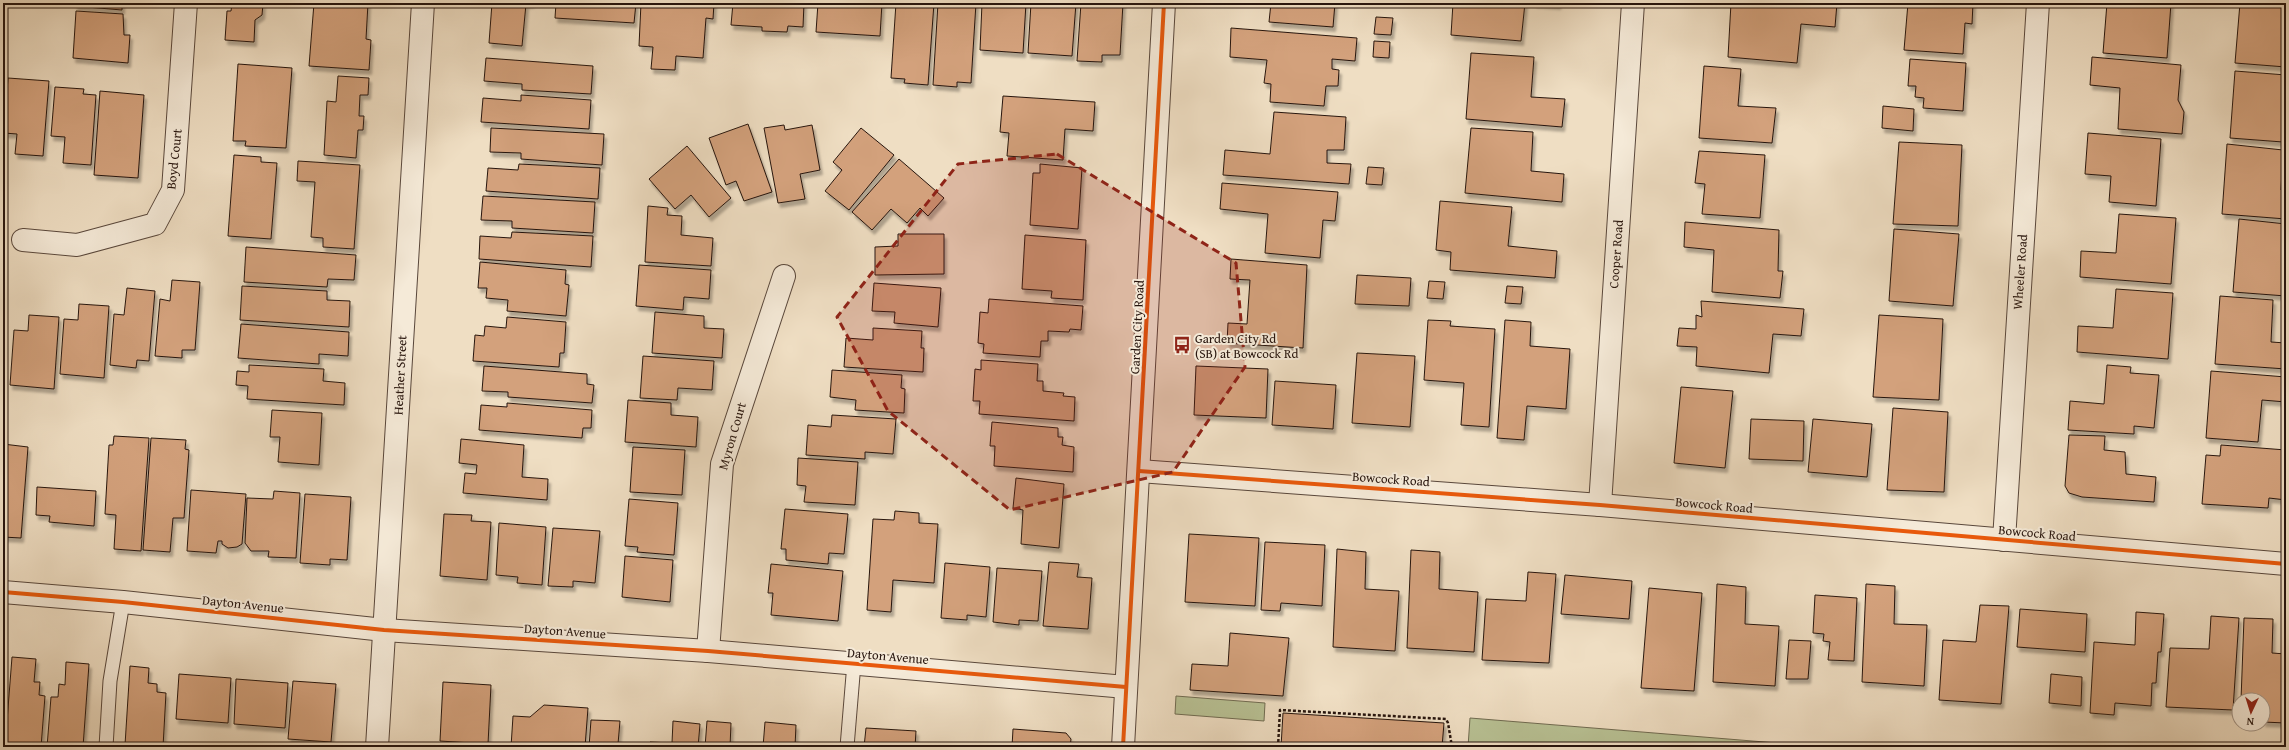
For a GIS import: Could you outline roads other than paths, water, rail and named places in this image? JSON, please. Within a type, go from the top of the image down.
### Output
[{"type":"street","name":"Boyd Court","points":[[23,240],[77,245],[155,224],[174,190],[186,3]]},
{"type":"street","name":"Heather Street","points":[[377,747],[422,3]]},
{"type":"street","name":"Garden City Road","points":[[1123,747],[1164,3]]},
{"type":"street","name":"Cooper Road","points":[[1600,505],[1633,3]]},
{"type":"street","name":"Wheeler Road","points":[[2004,540],[2038,3]]},
{"type":"street","name":"Myron Court","points":[[708,651],[722,464],[784,276]]},
{"type":"street","name":"Bowcock Road","points":[[1139,471],[1600,505],[2286,564]]},
{"type":"street","name":"Dayton Avenue","points":[[3,592],[123,602],[384,630],[708,651],[1126,687]]},
{"type":"lane","points":[[106,747],[110,681],[123,602]]},
{"type":"lane","points":[[847,747],[854,663]]},
{"type":"place","name":"Garden City Rd (SB) at Bowcock Rd","points":[[1182,345]]}]
